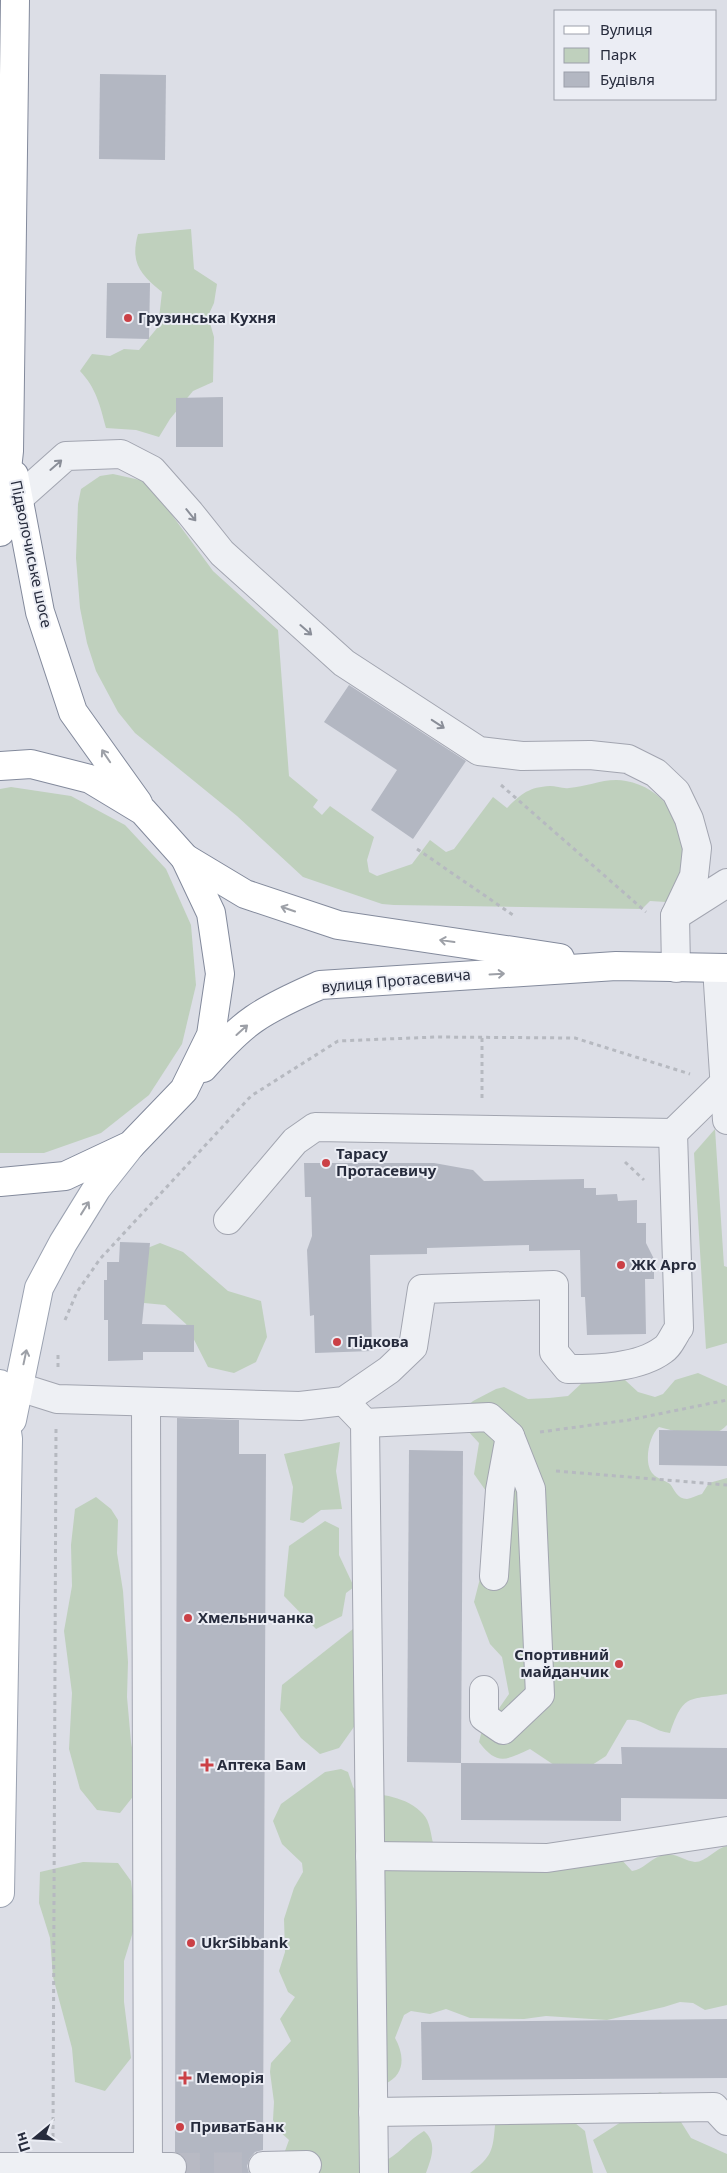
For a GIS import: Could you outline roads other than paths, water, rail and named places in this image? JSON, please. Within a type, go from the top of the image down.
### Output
[{"type":"main road","name":"Підволочиське шосе","points":[[0,532],[9,451],[5,301],[6,179],[15,0]]},
{"type":"main road","name":"Підволочиське шосе","points":[[9,451],[20,497],[40,612],[73,712],[143,811]]},
{"type":"main road","points":[[0,766],[30,764],[90,779],[143,811],[185,858],[211,914],[220,974],[210,1035],[184,1090]]},
{"type":"main road","name":"вулиця Протасевича","points":[[185,858],[245,894],[338,925],[616,966]]},
{"type":"main road","name":"вулиця Протасевича","points":[[131,1145],[220,1050],[253,1019],[283,1002],[320,985],[616,966],[722,968]]},
{"type":"main road","points":[[0,1182],[66,1176],[131,1145]]},
{"type":"main road","points":[[0,1893],[9,1386],[39,1288],[63,1243],[97,1188],[131,1145]]},
{"type":"lane","points":[[20,497],[66,456],[121,454],[152,470],[222,553],[337,657],[479,751],[522,756],[590,755],[628,759],[656,773],[676,792],[689,819],[697,848],[694,876],[663,916]]},
{"type":"lane","points":[[663,916],[727,882]]},
{"type":"lane","points":[[663,916],[676,968]]},
{"type":"lane","points":[[722,968],[723,1084],[727,1120]]},
{"type":"lane","points":[[228,1220],[296,1141],[315,1127],[673,1133],[723,1084]]},
{"type":"lane","points":[[9,1386],[57,1399],[300,1406],[344,1401],[389,1370],[413,1347],[422,1289],[554,1285],[554,1352],[568,1369],[602,1370],[634,1363],[664,1350],[679,1328],[673,1133]]},
{"type":"lane","points":[[344,1401],[366,1423],[374,2173]]},
{"type":"lane","points":[[0,2167],[156,2169],[146,1402]]},
{"type":"lane","points":[[366,1423],[489,1417],[514,1446],[531,1490],[540,1695],[503,1730],[484,1717],[484,1690]]},
{"type":"lane","points":[[494,1576],[500,1490],[514,1446]]},
{"type":"lane","points":[[370,1856],[547,1858],[727,1831]]},
{"type":"lane","points":[[373,2112],[714,2107],[727,2121]]},
{"type":"lane","points":[[263,2166],[307,2165]]},
{"type":"tunnel","points":[[172,2167],[263,2166]]},
{"type":"place","name":"Грузинська Кухня","points":[[128,318]]},
{"type":"place","name":"Тарасу Протасевичу","points":[[326,1163]]},
{"type":"place","name":"ЖК Арго","points":[[621,1265]]},
{"type":"place","name":"Підкова","points":[[337,1342]]},
{"type":"place","name":"Хмельничанка","points":[[188,1618]]},
{"type":"place","name":"Спортивний майданчик","points":[[619,1664]]},
{"type":"place","name":"Аптека Бам","points":[[207,1765]]},
{"type":"place","name":"UkrSibbank","points":[[191,1943]]},
{"type":"place","name":"Меморія","points":[[185,2078]]},
{"type":"place","name":"ПриватБанк","points":[[180,2127]]}]
